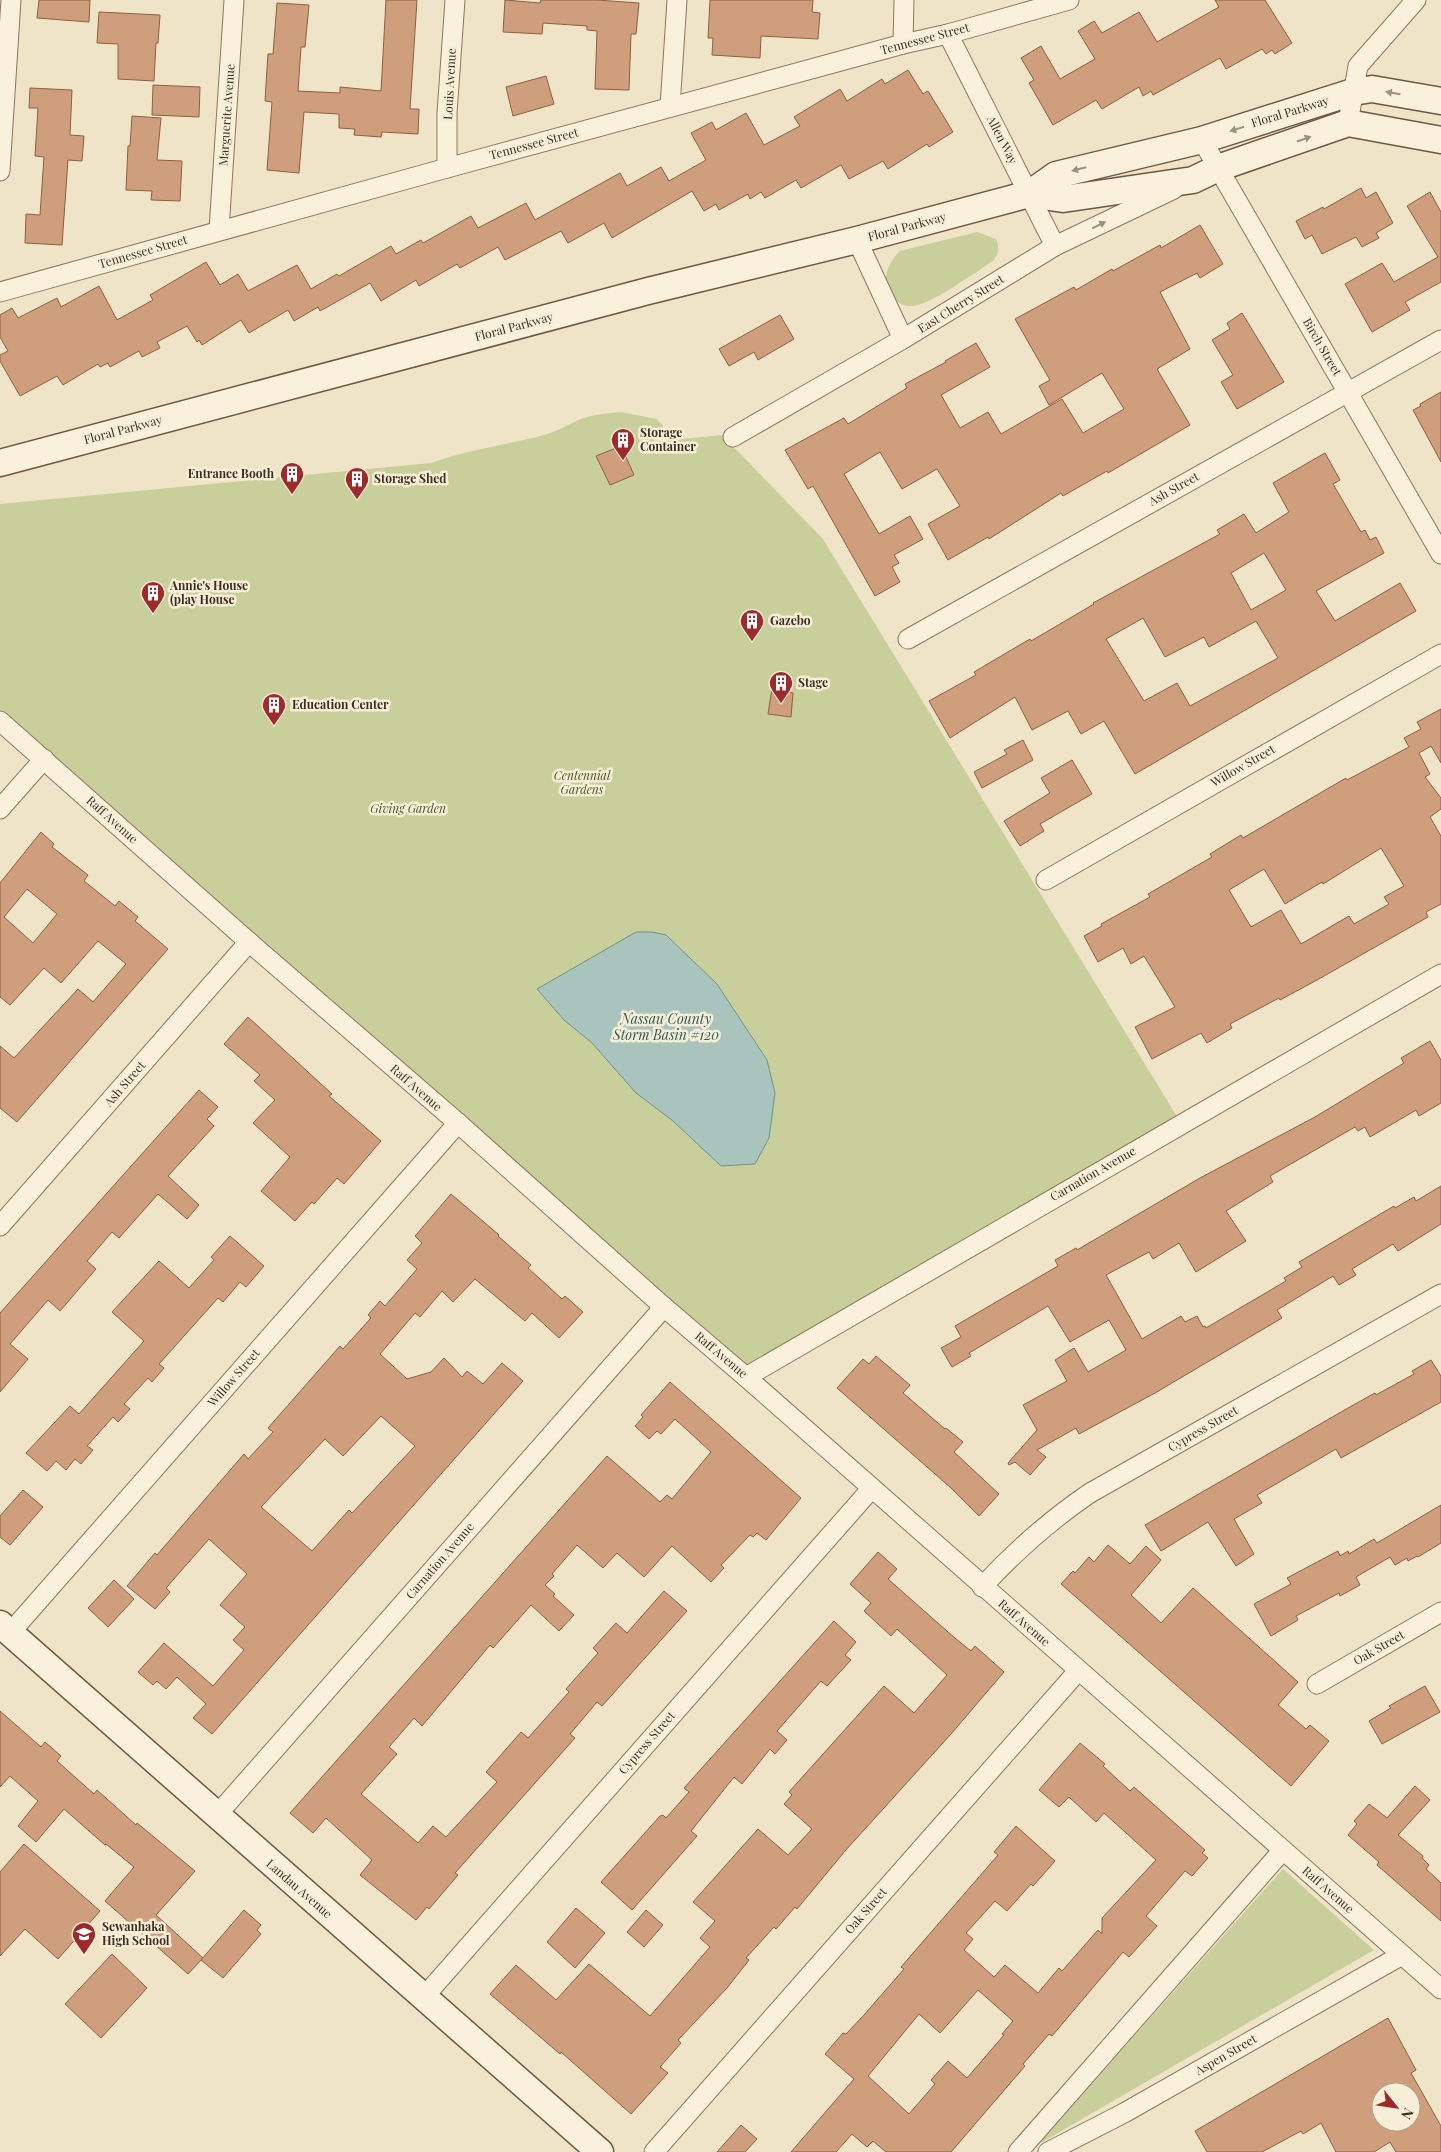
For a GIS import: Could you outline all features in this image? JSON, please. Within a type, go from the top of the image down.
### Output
[{"type":"street","points":[[0,171],[11,0]]},
{"type":"street","name":"Marguerite Avenue","points":[[219,230],[234,0]]},
{"type":"street","name":"Louis Avenue","points":[[447,168],[447,113],[455,0]]},
{"type":"street","points":[[670,107],[677,0]]},
{"type":"street","points":[[902,44],[904,0]]},
{"type":"street","name":"Tennessee Street","points":[[0,292],[219,230],[1069,0]]},
{"type":"street","points":[[1348,123],[1358,66],[1416,0]]},
{"type":"street","name":"Allen Way","points":[[948,34],[1055,246]]},
{"type":"street","name":"Floral Parkway","points":[[0,463],[648,292],[857,240],[1029,194],[1056,175],[1202,140],[1353,92],[1372,89],[1441,101]]},
{"type":"street","name":"Floral Parkway","points":[[1029,194],[1063,199],[1193,180],[1218,168],[1348,123],[1441,140]]},
{"type":"street","name":"Birch Street","points":[[1202,140],[1441,554]]},
{"type":"street","name":"East Cherry Street","points":[[733,437],[903,339],[1055,246],[1193,180]]},
{"type":"street","points":[[857,240],[903,339]]},
{"type":"street","name":"Ash Street","points":[[908,639],[1441,340]]},
{"type":"street","name":"Willow Street","points":[[1046,880],[1441,654]]},
{"type":"street","name":"Raff Avenue","points":[[0,721],[1441,1990]]},
{"type":"street","points":[[0,809],[44,759]]},
{"type":"street","name":"Ash Street","points":[[0,1226],[249,942]]},
{"type":"street","name":"Carnation Avenue","points":[[746,1377],[1441,974]]},
{"type":"street","name":"Willow Street","points":[[5,1628],[458,1123]]},
{"type":"street","name":"Cypress Street","points":[[982,1587],[1027,1540],[1055,1517],[1090,1493],[1441,1294]]},
{"type":"street","name":"Carnation Avenue","points":[[216,1816],[664,1307]]},
{"type":"street","name":"Cypress Street","points":[[423,1998],[872,1488]]},
{"type":"street","name":"Oak Street","points":[[1317,1684],[1441,1612]]},
{"type":"street","name":"Landau Avenue","points":[[5,1628],[216,1816],[600,2152]]},
{"type":"street","name":"Oak Street","points":[[654,2152],[1078,1671]]},
{"type":"street","points":[[1018,2152],[1283,1850]]},
{"type":"street","name":"Aspen Street","points":[[1048,2152],[1124,2114],[1402,1955]]},
{"type":"green space","points":[[977,232],[996,239],[998,250],[993,261],[952,288],[920,305],[907,306],[894,299],[886,282],[887,274],[894,257],[900,251]]},
{"type":"green space","name":"Centennial Gardens","points":[[621,412],[657,419],[663,426],[653,442],[722,435],[823,539],[1181,1123],[746,1377],[0,711],[0,504],[431,463],[460,454],[547,434],[587,417]]},
{"type":"green space","points":[[1283,1869],[1374,1950],[1037,2145]]},
{"type":"water","name":"Nassau County Storm Basin #120","points":[[636,932],[652,932],[666,935],[717,984],[767,1060],[775,1093],[769,1138],[755,1164],[721,1166],[673,1121],[636,1093],[592,1043],[564,1020],[537,989]]},
{"type":"building","points":[[39,0],[90,0],[89,22],[37,18]]},
{"type":"building","points":[[386,0],[417,0],[410,109],[419,109],[418,134],[382,132],[381,137],[354,135],[355,129],[339,128],[339,114],[304,112],[299,173],[267,170],[272,102],[265,101],[268,54],[273,54],[277,3],[309,5],[305,47],[301,47],[298,91],[340,93],[340,87],[381,91]]},
{"type":"building","points":[[505,0],[540,3],[541,0],[597,0],[639,3],[636,34],[631,34],[629,90],[595,89],[597,31],[587,30],[587,26],[543,23],[542,34],[503,32]]},
{"type":"building","points":[[710,0],[813,0],[812,12],[820,13],[818,39],[761,36],[760,58],[712,55],[713,38],[708,38]]},
{"type":"building","points":[[1215,0],[1265,0],[1292,43],[1275,54],[1272,50],[1266,54],[1262,49],[1226,69],[1220,58],[1153,95],[1151,91],[1143,96],[1139,87],[1102,109],[1096,100],[1053,125],[1029,83],[1034,80],[1021,58],[1041,46],[1060,79],[1095,59],[1078,31],[1094,21],[1102,33],[1139,12],[1157,42],[1219,7]]},
{"type":"building","points":[[99,12],[160,15],[154,81],[118,79],[118,44],[97,43]]},
{"type":"building","points":[[908,70],[923,94],[928,91],[953,132],[929,147],[927,144],[888,169],[883,161],[849,179],[841,165],[801,188],[796,180],[765,198],[761,192],[750,199],[748,194],[719,210],[716,204],[704,211],[692,191],[612,238],[604,223],[568,243],[561,231],[505,260],[498,247],[460,268],[457,264],[419,286],[416,280],[381,301],[370,283],[320,311],[318,307],[294,321],[288,310],[249,333],[241,320],[202,345],[199,340],[197,342],[187,326],[157,342],[160,348],[142,357],[139,351],[110,367],[108,363],[100,367],[98,364],[63,385],[57,376],[20,396],[0,361],[0,355],[8,351],[0,337],[0,315],[12,308],[18,318],[57,298],[61,307],[99,286],[117,320],[153,300],[150,295],[206,262],[220,285],[238,274],[248,291],[297,265],[311,289],[337,274],[339,276],[391,246],[396,254],[421,240],[423,243],[471,216],[478,228],[526,203],[535,220],[620,173],[627,186],[661,167],[669,181],[706,160],[691,133],[712,122],[716,130],[746,113],[764,145],[800,126],[794,117],[840,89],[847,101],[882,79],[885,84]]},
{"type":"building","points":[[546,76],[554,104],[513,116],[506,87]]},
{"type":"building","points":[[153,85],[200,87],[199,117],[152,115]]},
{"type":"building","points":[[30,88],[72,90],[70,135],[84,136],[82,161],[68,160],[62,245],[25,243],[26,214],[40,215],[44,157],[35,156],[38,108],[29,108]]},
{"type":"building","points":[[132,116],[161,118],[157,160],[182,161],[180,201],[151,200],[152,191],[126,190],[128,146],[130,146]]},
{"type":"building","points":[[1361,188],[1366,198],[1376,192],[1393,223],[1376,233],[1379,238],[1362,247],[1356,237],[1322,254],[1312,235],[1305,239],[1296,221],[1323,207],[1324,209]]},
{"type":"building","points":[[1430,192],[1441,212],[1441,282],[1405,302],[1410,310],[1372,332],[1345,284],[1382,263],[1394,282],[1438,257],[1407,206]]},
{"type":"building","points":[[1200,225],[1223,264],[1200,278],[1197,273],[1160,292],[1190,349],[1157,369],[1190,425],[1108,473],[1107,471],[1063,496],[1061,493],[989,539],[988,537],[948,560],[928,524],[960,506],[937,469],[902,489],[880,452],[844,474],[879,534],[910,516],[923,539],[894,555],[899,563],[892,567],[900,582],[875,596],[813,486],[808,489],[785,450],[844,418],[848,424],[907,388],[905,384],[976,343],[990,367],[941,395],[960,428],[988,412],[1001,434],[1062,399],[1083,433],[1124,409],[1102,373],[1049,405],[1039,386],[1050,380],[1015,319],[1074,287],[1076,290],[1112,269],[1113,271],[1160,245],[1161,248]]},
{"type":"building","points":[[1242,313],[1284,382],[1237,409],[1221,382],[1233,375],[1212,340],[1230,329],[1227,323]]},
{"type":"building","points":[[780,315],[794,339],[758,360],[754,352],[729,366],[719,349]]},
{"type":"building","points":[[1441,392],[1441,462],[1413,410]]},
{"type":"building","points":[[621,446],[634,475],[610,485],[596,456]]},
{"type":"building","points":[[1325,453],[1340,480],[1333,484],[1361,532],[1365,530],[1370,540],[1376,537],[1384,553],[1316,591],[1335,621],[1400,583],[1416,611],[1135,774],[1104,721],[1081,734],[1068,711],[1032,730],[1015,697],[950,738],[929,701],[976,675],[974,672],[1030,639],[1031,641],[1093,603],[1220,534],[1217,530],[1244,514],[1256,533],[1289,512],[1273,483]],"holes":[[[1264,553],[1286,590],[1251,610],[1231,573]],[[1143,618],[1165,657],[1204,637],[1209,647],[1256,621],[1278,658],[1190,706],[1177,683],[1144,701],[1106,639]]]},
{"type":"building","name":"Stage","points":[[772,688],[793,693],[791,717],[768,714]]},
{"type":"building","points":[[1441,709],[1441,763],[1431,746],[1419,753],[1430,774],[1425,777],[1441,798],[1441,809],[1430,817],[1441,836],[1441,904],[1426,912],[1428,917],[1280,1000],[1279,998],[1230,1024],[1232,1028],[1207,1043],[1201,1033],[1152,1059],[1135,1027],[1175,1007],[1144,956],[1131,964],[1123,948],[1098,962],[1084,936],[1102,926],[1101,924],[1150,897],[1148,894],[1212,857],[1210,854],[1241,835],[1243,838],[1346,778],[1347,780],[1409,747],[1404,738],[1421,729],[1417,722]],"holes":[[[1381,848],[1404,886],[1384,897],[1389,904],[1354,924],[1349,916],[1301,944],[1281,910],[1251,927],[1229,890],[1264,869],[1285,904],[1322,882],[1323,884]]]},
{"type":"building","points":[[1023,740],[1033,760],[982,788],[974,772],[1007,754],[1004,750]]},
{"type":"building","points":[[1072,760],[1092,794],[1040,824],[1044,831],[1020,846],[1004,821],[1050,793],[1041,778]]},
{"type":"building","points":[[41,832],[54,844],[52,847],[88,875],[84,881],[115,906],[119,901],[138,917],[135,921],[168,949],[17,1122],[0,1108],[0,1046],[14,1058],[78,989],[93,1002],[126,964],[98,941],[61,983],[44,968],[10,1005],[0,997],[0,883]],"holes":[[[27,889],[57,914],[33,943],[4,917]]]},
{"type":"building","points":[[248,1017],[332,1094],[329,1096],[381,1141],[344,1184],[337,1178],[314,1204],[312,1202],[295,1221],[261,1191],[290,1157],[253,1123],[275,1100],[254,1081],[260,1075],[224,1044]]},
{"type":"building","points":[[1430,1041],[1441,1060],[1441,1103],[1419,1116],[1416,1110],[1370,1137],[1365,1127],[1358,1131],[1355,1127],[1270,1176],[1273,1182],[1226,1211],[1246,1241],[1196,1272],[1179,1243],[1153,1259],[1149,1252],[1106,1275],[1142,1339],[1181,1316],[1185,1322],[1197,1316],[1203,1327],[1205,1326],[1206,1328],[1286,1281],[1284,1278],[1302,1267],[1299,1262],[1394,1206],[1395,1208],[1414,1197],[1416,1201],[1441,1186],[1441,1224],[1398,1251],[1393,1244],[1352,1269],[1356,1275],[1339,1285],[1333,1276],[1277,1310],[1282,1318],[1155,1393],[1079,1434],[1076,1428],[1037,1450],[1046,1457],[1030,1475],[1015,1462],[1009,1465],[1008,1463],[1037,1430],[1023,1405],[1067,1381],[1055,1360],[1074,1348],[1088,1372],[1126,1350],[1109,1320],[1070,1342],[1048,1306],[969,1353],[971,1356],[952,1367],[941,1348],[961,1337],[955,1326],[1058,1266],[1055,1260],[1076,1248],[1077,1250],[1200,1178],[1315,1117],[1404,1063],[1401,1058]]},
{"type":"building","points":[[199,1090],[218,1107],[207,1119],[214,1126],[168,1176],[199,1205],[187,1219],[158,1194],[119,1238],[112,1232],[87,1261],[96,1269],[60,1311],[48,1300],[10,1344],[28,1359],[0,1392],[0,1313]]},
{"type":"building","points":[[451,1194],[531,1265],[528,1268],[562,1299],[565,1296],[583,1312],[559,1338],[532,1313],[525,1321],[475,1279],[453,1302],[442,1291],[420,1317],[415,1313],[380,1354],[407,1379],[431,1372],[444,1358],[462,1377],[467,1371],[483,1384],[502,1363],[523,1381],[212,1734],[193,1718],[206,1704],[177,1677],[166,1689],[157,1681],[153,1685],[138,1672],[164,1643],[213,1686],[244,1650],[233,1640],[245,1627],[220,1605],[247,1574],[209,1539],[166,1588],[170,1592],[155,1609],[127,1586],[155,1553],[157,1555],[244,1454],[248,1459],[273,1432],[268,1428],[340,1346],[343,1349],[371,1318],[368,1315],[380,1301],[385,1306],[417,1269],[407,1260],[422,1243],[415,1236]],"holes":[[[381,1416],[415,1446],[352,1513],[349,1510],[312,1551],[261,1507],[325,1439],[343,1456]]]},
{"type":"building","points":[[230,1236],[264,1266],[246,1287],[240,1282],[223,1302],[218,1298],[159,1364],[164,1368],[152,1382],[148,1378],[124,1404],[130,1409],[118,1422],[113,1417],[87,1446],[93,1450],[81,1464],[75,1459],[66,1470],[56,1461],[47,1471],[26,1453],[70,1406],[79,1414],[144,1341],[112,1312],[159,1261],[189,1288],[214,1260],[211,1257]]},
{"type":"building","points":[[876,1356],[910,1385],[903,1393],[963,1442],[954,1452],[999,1494],[979,1516],[951,1488],[837,1388],[863,1359],[869,1364]]},
{"type":"building","points":[[1431,1360],[1441,1376],[1441,1402],[1341,1458],[1336,1449],[1257,1495],[1262,1503],[1234,1519],[1254,1554],[1236,1566],[1208,1522],[1161,1551],[1145,1525],[1348,1408],[1414,1374],[1412,1371]]},
{"type":"building","points":[[670,1382],[801,1498],[766,1540],[757,1533],[753,1537],[750,1535],[721,1565],[724,1568],[711,1582],[672,1546],[644,1577],[617,1553],[603,1568],[577,1545],[545,1585],[555,1594],[553,1596],[574,1615],[559,1631],[531,1605],[493,1648],[490,1645],[422,1726],[414,1718],[389,1747],[397,1754],[361,1794],[418,1843],[433,1826],[446,1837],[497,1782],[486,1772],[521,1732],[528,1738],[569,1692],[566,1689],[598,1653],[593,1648],[616,1623],[627,1633],[664,1591],[687,1611],[602,1706],[597,1702],[570,1734],[575,1738],[455,1873],[458,1875],[429,1909],[427,1907],[416,1920],[360,1875],[372,1860],[326,1818],[313,1833],[290,1813],[607,1456],[660,1502],[667,1495],[672,1499],[711,1452],[675,1419],[661,1434],[657,1431],[649,1439],[635,1426],[643,1417],[641,1415]]},
{"type":"building","points":[[23,1490],[43,1507],[10,1545],[0,1537],[0,1516]]},
{"type":"building","points":[[1441,1505],[1441,1543],[1418,1557],[1408,1561],[1407,1558],[1395,1565],[1390,1557],[1356,1577],[1360,1585],[1340,1596],[1339,1593],[1296,1616],[1298,1620],[1271,1636],[1254,1604],[1291,1584],[1287,1578],[1338,1551],[1340,1556],[1348,1551],[1349,1554],[1374,1539],[1377,1543]]},
{"type":"building","points":[[1108,1545],[1130,1564],[1146,1546],[1161,1560],[1131,1595],[1161,1623],[1193,1588],[1298,1682],[1278,1705],[1306,1729],[1310,1725],[1329,1741],[1291,1786],[1061,1584],[1073,1571],[1075,1573],[1089,1557],[1094,1562]]},
{"type":"building","points":[[878,1552],[897,1569],[888,1579],[956,1639],[971,1651],[975,1646],[1004,1672],[951,1734],[845,1851],[797,1909],[795,1907],[776,1929],[774,1927],[746,1958],[749,1960],[727,1988],[678,2040],[681,2043],[660,2067],[668,2073],[631,2114],[561,2052],[560,2054],[490,1994],[516,1965],[556,2000],[589,1964],[650,2016],[710,1947],[700,1938],[715,1921],[693,1902],[758,1829],[788,1855],[812,1829],[784,1804],[792,1795],[789,1792],[884,1686],[914,1713],[947,1675],[897,1629],[891,1636],[864,1611],[871,1603],[850,1584]]},
{"type":"building","points":[[114,1580],[134,1599],[108,1627],[88,1608]]},
{"type":"building","points":[[834,1621],[856,1642],[845,1655],[851,1660],[827,1686],[821,1681],[777,1731],[787,1740],[775,1754],[770,1749],[742,1784],[734,1777],[691,1831],[697,1836],[632,1910],[601,1882],[660,1816],[663,1815],[666,1818],[689,1792],[684,1788]]},
{"type":"building","points":[[1425,1686],[1440,1712],[1382,1744],[1369,1721],[1391,1708],[1389,1706]]},
{"type":"building","points":[[0,1711],[41,1747],[45,1742],[61,1756],[57,1761],[94,1794],[97,1790],[136,1825],[137,1823],[195,1871],[156,1915],[203,1958],[188,1974],[105,1901],[134,1867],[105,1845],[64,1809],[36,1842],[18,1826],[38,1801],[10,1776],[0,1787]]},
{"type":"building","points":[[1080,1743],[1105,1764],[1103,1766],[1130,1791],[1134,1787],[1205,1850],[1202,1853],[1208,1858],[1192,1876],[1185,1871],[1146,1916],[1157,1926],[1129,1957],[1123,1952],[1052,2036],[1049,2034],[1023,2064],[1025,2066],[951,2152],[886,2152],[873,2141],[867,2147],[852,2134],[836,2152],[791,2152],[854,2079],[825,2054],[843,2033],[846,2034],[864,2015],[904,1969],[901,1967],[998,1855],[994,1852],[1016,1826],[1055,1861],[1007,1911],[995,1901],[966,1933],[973,1939],[964,1950],[994,1977],[1005,1965],[1038,1993],[1059,1968],[1062,1971],[1098,1930],[1102,1934],[1102,1918],[1156,1860],[1104,1813],[1096,1822],[1069,1797],[1059,1807],[1039,1790]],"holes":[[[978,1990],[1013,2021],[1002,2034],[1004,2035],[967,2078],[948,2061],[931,2080],[935,2084],[909,2114],[868,2076],[919,2014],[940,2033]]]},
{"type":"building","points":[[1415,1786],[1430,1800],[1398,1835],[1423,1856],[1422,1858],[1429,1865],[1426,1869],[1441,1883],[1441,1921],[1377,1865],[1379,1862],[1348,1835],[1357,1824],[1354,1821],[1369,1804],[1387,1818]]},
{"type":"building","points":[[24,1844],[100,1911],[58,1959],[25,1929],[0,1956],[0,1872]]},
{"type":"building","points":[[576,1908],[605,1933],[575,1968],[547,1942]]},
{"type":"building","points":[[244,1910],[261,1925],[257,1930],[261,1934],[223,1978],[201,1960]]},
{"type":"building","points":[[646,1910],[663,1925],[644,1947],[627,1932]]},
{"type":"building","points":[[112,1954],[147,1988],[101,2038],[65,2004]]},
{"type":"building","points":[[1388,2018],[1416,2070],[1411,2073],[1416,2082],[1371,2082],[1371,2132],[1421,2132],[1421,2091],[1441,2126],[1441,2152],[1396,2152],[1390,2142],[1374,2152],[1336,2152],[1321,2123],[1303,2134],[1301,2131],[1262,2152],[1207,2152],[1195,2131]]},
{"type":"building","points":[[741,2125],[757,2139],[745,2152],[717,2152]]},
{"type":"place","name":"Storage Container","points":[[623,461]]},
{"type":"place","name":"Entrance Booth","points":[[292,495]]},
{"type":"place","name":"Storage Shed","points":[[357,500]]},
{"type":"place","name":"Annie's House (play House","points":[[153,614]]},
{"type":"place","name":"Gazebo","points":[[752,642]]},
{"type":"place","name":"Stage","points":[[781,704]]},
{"type":"place","name":"Education Center","points":[[274,726]]},
{"type":"place","name":"Sewanhaka High School","points":[[84,1955]]},
{"type":"park label","name":"Giving Garden","points":[[408,809]]}]
